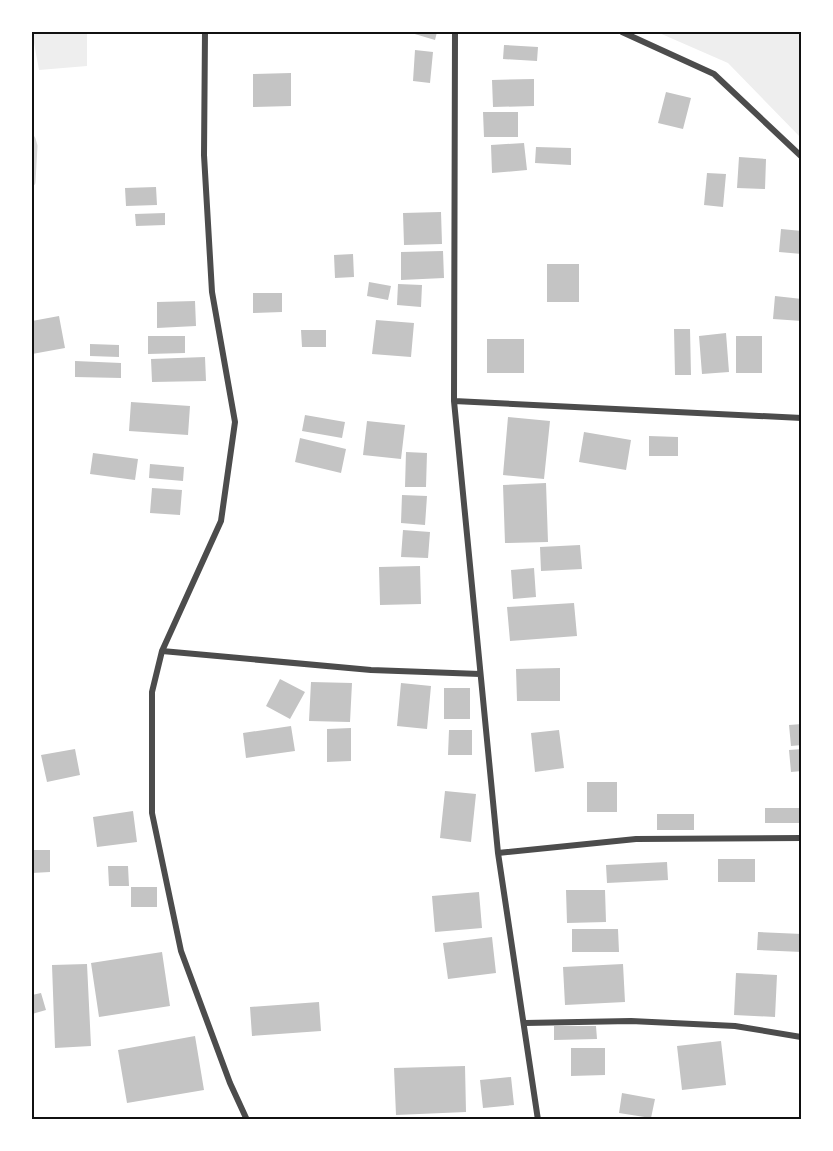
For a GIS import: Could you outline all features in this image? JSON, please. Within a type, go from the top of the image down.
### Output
[{"type":"street","points":[[206,32],[204,155],[212,292],[235,422],[221,521],[162,651],[152,692],[152,813],[181,951],[230,1083],[247,1119]]},
{"type":"street","points":[[455,32],[454,401],[498,853],[538,1119]]},
{"type":"street","points":[[622,32],[714,74],[801,157]]},
{"type":"street","points":[[454,401],[801,418]]},
{"type":"street","points":[[162,651],[371,670],[480,674]]},
{"type":"street","points":[[498,853],[636,839],[801,838]]},
{"type":"street","points":[[525,1023],[631,1021],[735,1026],[801,1037]]},
{"type":"shaded area","points":[[32,32],[87,32],[87,66],[39,70]]},
{"type":"shaded area","points":[[657,32],[801,32],[801,138],[728,63]]},
{"type":"building","points":[[408,32],[437,32],[435,40]]},
{"type":"building","points":[[504,45],[538,47],[537,61],[503,59]]},
{"type":"building","points":[[415,50],[433,52],[430,83],[413,81]]},
{"type":"building","points":[[291,73],[291,106],[253,107],[253,74]]},
{"type":"building","points":[[534,79],[534,106],[493,107],[492,80]]},
{"type":"building","points":[[666,92],[691,98],[683,129],[658,123]]},
{"type":"building","points":[[483,112],[518,112],[518,137],[484,137]]},
{"type":"building","points":[[524,143],[527,170],[492,173],[491,145]]},
{"type":"building","points":[[536,147],[571,148],[571,165],[535,163]]},
{"type":"building","points":[[739,157],[766,159],[765,189],[737,188]]},
{"type":"building","points":[[707,173],[726,174],[723,207],[704,205]]},
{"type":"building","points":[[156,187],[157,205],[126,206],[125,188]]},
{"type":"building","points":[[441,212],[442,244],[404,245],[403,213]]},
{"type":"building","points":[[165,213],[165,225],[136,226],[135,214]]},
{"type":"building","points":[[781,229],[802,231],[802,254],[779,252]]},
{"type":"building","points":[[443,251],[444,278],[401,280],[401,252]]},
{"type":"building","points":[[353,254],[354,277],[335,278],[334,255]]},
{"type":"building","points":[[547,264],[579,264],[579,302],[547,302]]},
{"type":"building","points":[[369,282],[391,286],[388,300],[367,296]]},
{"type":"building","points":[[398,284],[422,285],[421,307],[397,305]]},
{"type":"building","points":[[253,293],[282,293],[282,312],[253,313]]},
{"type":"building","points":[[775,296],[802,299],[802,321],[773,319]]},
{"type":"building","points":[[195,301],[196,326],[157,328],[157,302]]},
{"type":"building","points":[[59,316],[65,348],[32,354],[32,321]]},
{"type":"building","points":[[376,320],[414,323],[411,357],[372,354]]},
{"type":"building","points":[[674,329],[690,329],[691,375],[675,375]]},
{"type":"building","points":[[301,330],[326,330],[326,347],[302,347]]},
{"type":"building","points":[[726,333],[729,372],[702,374],[699,336]]},
{"type":"building","points":[[148,336],[185,336],[185,353],[148,354]]},
{"type":"building","points":[[736,336],[762,336],[762,373],[736,373]]},
{"type":"building","points":[[487,339],[524,339],[524,373],[487,373]]},
{"type":"building","points":[[90,344],[119,345],[119,357],[90,356]]},
{"type":"building","points":[[205,357],[206,381],[152,382],[151,359]]},
{"type":"building","points":[[75,361],[121,363],[121,378],[75,377]]},
{"type":"building","points":[[131,402],[190,406],[188,435],[129,431]]},
{"type":"building","points":[[305,415],[345,422],[342,438],[302,431]]},
{"type":"building","points":[[508,417],[550,421],[544,479],[503,475]]},
{"type":"building","points":[[367,421],[405,425],[401,459],[363,455]]},
{"type":"building","points":[[584,432],[631,440],[626,470],[579,462]]},
{"type":"building","points":[[649,436],[678,437],[678,456],[649,456]]},
{"type":"building","points":[[300,438],[346,449],[341,473],[295,462]]},
{"type":"building","points":[[406,452],[427,453],[426,487],[405,487]]},
{"type":"building","points":[[93,453],[138,459],[135,480],[90,474]]},
{"type":"building","points":[[150,464],[184,467],[183,481],[149,478]]},
{"type":"building","points":[[546,483],[548,542],[505,543],[503,485]]},
{"type":"building","points":[[152,488],[182,490],[180,515],[150,513]]},
{"type":"building","points":[[402,495],[427,496],[425,525],[401,523]]},
{"type":"building","points":[[403,530],[430,532],[428,558],[401,557]]},
{"type":"building","points":[[580,545],[582,569],[541,571],[540,547]]},
{"type":"building","points":[[420,566],[421,604],[380,605],[379,567]]},
{"type":"building","points":[[534,568],[536,597],[513,599],[511,570]]},
{"type":"building","points":[[574,603],[577,636],[510,641],[507,607]]},
{"type":"building","points":[[560,668],[560,701],[517,701],[516,669]]},
{"type":"building","points":[[280,679],[305,692],[290,719],[266,706]]},
{"type":"building","points":[[311,682],[352,683],[350,722],[309,721]]},
{"type":"building","points":[[401,683],[431,686],[427,729],[397,726]]},
{"type":"building","points":[[444,688],[470,688],[470,719],[444,719]]},
{"type":"building","points":[[802,724],[802,745],[791,746],[789,725]]},
{"type":"building","points":[[291,726],[295,751],[246,758],[243,733]]},
{"type":"building","points":[[351,728],[351,761],[327,762],[327,729]]},
{"type":"building","points":[[449,730],[472,730],[472,755],[448,755]]},
{"type":"building","points":[[559,730],[564,768],[535,772],[531,733]]},
{"type":"building","points":[[75,749],[80,775],[47,782],[41,755]]},
{"type":"building","points":[[802,749],[802,771],[791,772],[789,750]]},
{"type":"building","points":[[587,782],[617,782],[617,812],[587,812]]},
{"type":"building","points":[[445,791],[476,794],[471,842],[440,838]]},
{"type":"building","points":[[765,808],[802,808],[802,823],[765,823]]},
{"type":"building","points":[[133,811],[137,842],[97,847],[93,817]]},
{"type":"building","points":[[657,814],[694,814],[694,830],[657,830]]},
{"type":"building","points":[[32,850],[50,850],[50,872],[32,873]]},
{"type":"building","points":[[718,859],[755,859],[755,882],[718,882]]},
{"type":"building","points":[[667,862],[668,880],[607,883],[606,865]]},
{"type":"building","points":[[108,866],[128,866],[129,886],[109,886]]},
{"type":"building","points":[[131,887],[157,887],[157,907],[131,907]]},
{"type":"building","points":[[566,890],[605,890],[606,922],[567,923]]},
{"type":"building","points":[[479,892],[482,928],[435,932],[432,896]]},
{"type":"building","points":[[572,929],[618,929],[619,952],[572,952]]},
{"type":"building","points":[[758,932],[802,934],[802,952],[757,950]]},
{"type":"building","points":[[492,937],[496,973],[448,979],[443,943]]},
{"type":"building","points":[[162,952],[170,1006],[99,1017],[91,963]]},
{"type":"building","points":[[87,964],[91,1046],[55,1048],[52,965]]},
{"type":"building","points":[[623,964],[625,1002],[565,1005],[563,967]]},
{"type":"building","points":[[736,973],[777,975],[775,1017],[734,1015]]},
{"type":"building","points":[[41,993],[46,1010],[32,1014],[32,995]]},
{"type":"building","points":[[319,1002],[321,1031],[252,1036],[250,1007]]},
{"type":"building","points":[[554,1026],[596,1026],[597,1039],[554,1040]]},
{"type":"building","points":[[195,1036],[204,1090],[127,1103],[118,1050]]},
{"type":"building","points":[[721,1041],[726,1085],[682,1090],[677,1046]]},
{"type":"building","points":[[571,1048],[605,1048],[605,1075],[571,1076]]},
{"type":"building","points":[[465,1066],[466,1112],[396,1115],[394,1068]]},
{"type":"building","points":[[511,1077],[514,1105],[483,1108],[480,1080]]},
{"type":"building","points":[[622,1093],[655,1099],[651,1118],[619,1113]]},
{"type":"waterway","points":[[32,139],[34,146],[32,182]]}]
